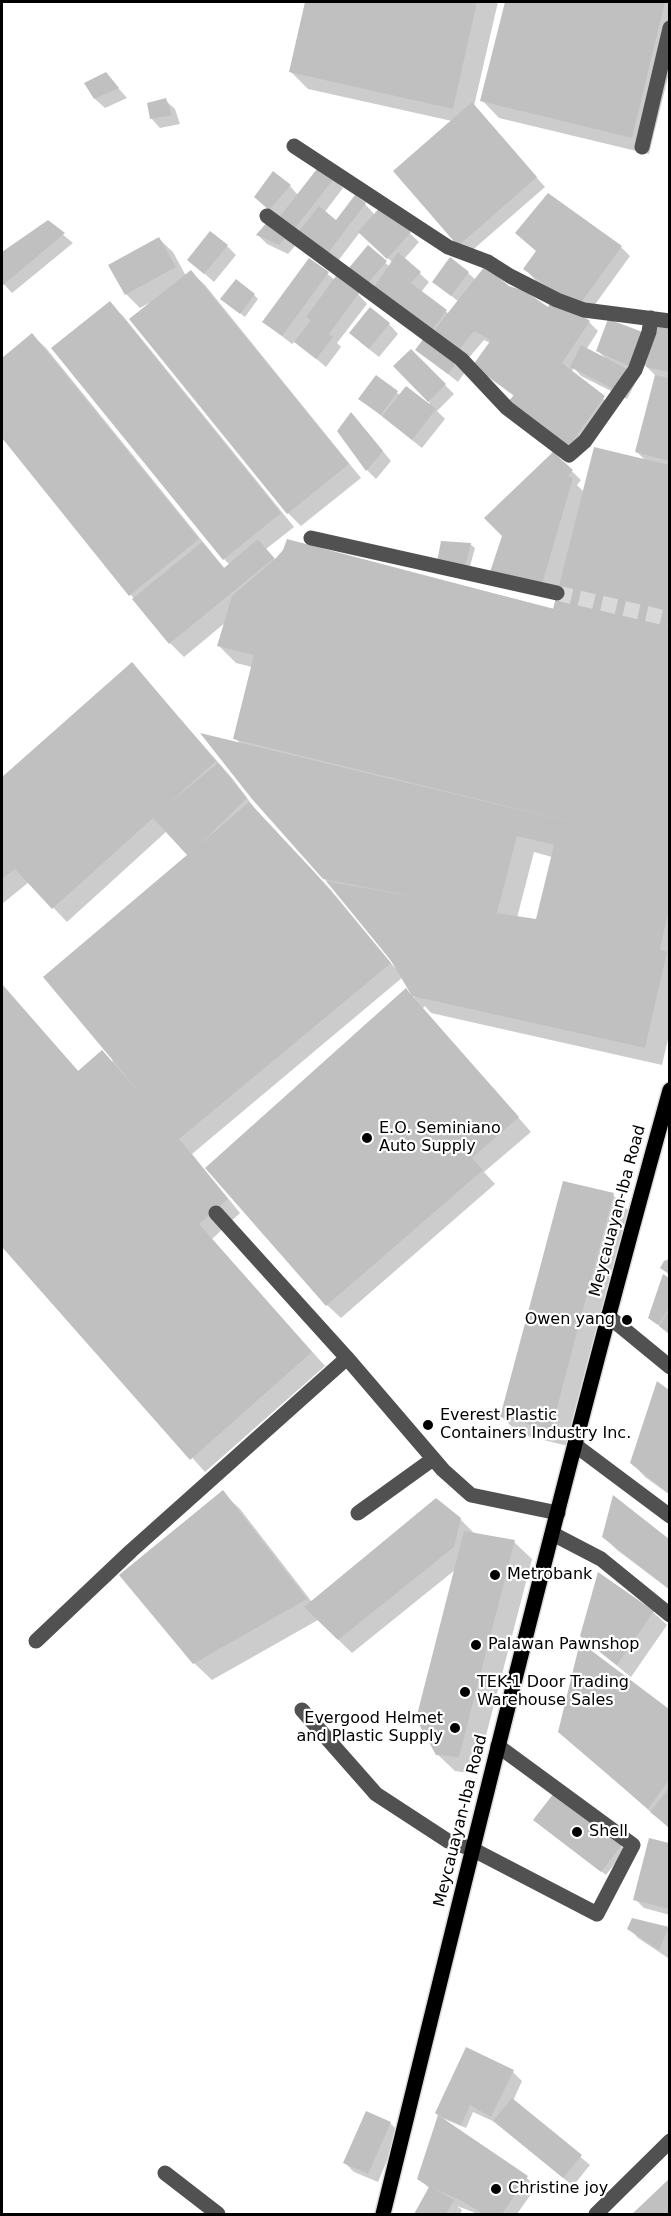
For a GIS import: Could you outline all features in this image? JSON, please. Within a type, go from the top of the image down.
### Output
[{"type":"main road","name":"Meycauayan-Iba Road","points":[[383,2214],[498,1746],[608,1316],[669,1090]]},
{"type":"street","points":[[642,147],[669,28]]},
{"type":"street","points":[[294,146],[448,247],[488,262],[557,300],[584,310],[669,321]]},
{"type":"street","points":[[267,216],[461,359],[507,408],[569,455],[585,441],[635,370],[649,332],[651,318]]},
{"type":"street","points":[[311,538],[557,593]]},
{"type":"street","points":[[216,1213],[347,1358],[433,1458],[471,1495],[558,1513]]},
{"type":"street","points":[[608,1316],[669,1367]]},
{"type":"street","points":[[36,1641],[131,1551],[347,1358]]},
{"type":"street","points":[[575,1445],[669,1516]]},
{"type":"street","points":[[358,1513],[433,1458]]},
{"type":"street","points":[[553,1534],[601,1559],[669,1615]]},
{"type":"street","points":[[302,1710],[376,1794],[448,1841],[472,1849],[597,1914],[633,1845],[498,1746]]},
{"type":"street","points":[[596,2214],[669,2141]]},
{"type":"street","points":[[165,2173],[218,2214]]},
{"type":"building","points":[[305,2],[477,2],[453,109],[289,72]]},
{"type":"building","points":[[505,2],[665,2],[632,138],[480,101]]},
{"type":"building","points":[[106,72],[119,88],[94,99],[84,83]]},
{"type":"building","points":[[166,98],[172,115],[150,119],[147,103]]},
{"type":"building","points":[[472,102],[537,177],[458,246],[393,171]]},
{"type":"building","points":[[320,165],[335,177],[293,231],[278,219]]},
{"type":"building","points":[[273,171],[291,185],[269,210],[254,197]]},
{"type":"building","points":[[548,193],[622,246],[582,301],[554,291],[523,269],[536,251],[515,233]]},
{"type":"building","points":[[355,195],[366,203],[328,253],[298,232],[319,206],[336,220]]},
{"type":"building","points":[[382,205],[411,232],[387,259],[358,232]]},
{"type":"building","points":[[48,220],[65,233],[2,286],[2,252]]},
{"type":"building","points":[[269,220],[287,236],[279,245],[256,235]]},
{"type":"building","points":[[210,231],[228,245],[204,274],[187,260]]},
{"type":"building","points":[[159,237],[176,267],[125,295],[108,265]]},
{"type":"building","points":[[368,245],[387,261],[367,284],[348,269]]},
{"type":"building","points":[[398,252],[421,272],[411,283],[447,310],[430,333],[372,290]]},
{"type":"building","points":[[450,257],[469,272],[451,296],[432,282]]},
{"type":"building","points":[[309,258],[329,272],[282,336],[262,322]]},
{"type":"building","points":[[485,266],[509,286],[525,291],[548,307],[550,303],[573,309],[590,321],[562,363],[605,396],[567,449],[505,405],[514,395],[473,365],[491,340],[474,331],[457,352],[432,333]]},
{"type":"building","points":[[191,270],[349,464],[287,514],[129,319]]},
{"type":"building","points":[[336,276],[359,293],[329,334],[333,337],[316,359],[294,342],[311,320],[306,317]]},
{"type":"building","points":[[236,279],[255,294],[240,314],[220,299]]},
{"type":"building","points":[[110,301],[281,513],[223,560],[51,348]]},
{"type":"building","points":[[370,307],[390,323],[369,349],[349,333]]},
{"type":"building","points":[[608,319],[648,334],[631,367],[596,351]]},
{"type":"building","points":[[655,323],[669,326],[669,372],[646,367]]},
{"type":"building","points":[[32,333],[199,539],[129,596],[2,438],[2,358]]},
{"type":"building","points":[[427,334],[460,358],[448,374],[415,350]]},
{"type":"building","points":[[581,345],[629,370],[617,391],[570,367]]},
{"type":"building","points":[[411,349],[446,384],[428,402],[393,366]]},
{"type":"building","points":[[376,375],[398,391],[381,415],[358,399]]},
{"type":"building","points":[[655,375],[669,378],[669,461],[635,452]]},
{"type":"building","points":[[406,386],[436,409],[412,440],[382,416]]},
{"type":"building","points":[[351,412],[383,451],[366,471],[337,431]]},
{"type":"building","points":[[594,447],[669,465],[669,908],[660,949],[667,952],[645,1048],[412,996],[390,959],[326,881],[426,899],[323,879],[252,799],[200,733],[608,831],[233,739],[254,655],[217,646],[232,596],[276,558],[283,550],[287,539],[553,609]],"holes":[[[517,836],[554,845],[536,919],[497,913]]]},
{"type":"building","points":[[553,452],[573,470],[568,476],[573,478],[542,584],[490,572],[502,536],[484,518]]},
{"type":"building","points":[[258,539],[274,558],[169,644],[132,599],[202,542],[224,568]]},
{"type":"building","points":[[441,541],[471,543],[465,567],[437,562]]},
{"type":"building","points":[[132,662],[216,761],[166,806],[218,763],[247,798],[198,846],[249,802],[317,875],[391,963],[179,1139],[228,1199],[199,1224],[312,1352],[190,1460],[2,1247],[2,984],[78,1071],[102,1050],[141,1094],[43,977],[187,855],[153,818],[52,909],[15,869],[2,879],[2,777]]},
{"type":"building","name":"E.O. Seminiano Auto Supply","points":[[406,988],[519,1117],[472,1158],[483,1170],[326,1306],[205,1168]]},
{"type":"building","points":[[563,1181],[614,1193],[551,1430],[500,1417]]},
{"type":"building","points":[[669,1259],[669,1274],[660,1268],[664,1261]]},
{"type":"building","points":[[663,1274],[669,1278],[669,1308],[658,1325],[648,1318]]},
{"type":"building","points":[[669,1311],[669,1334],[659,1326]]},
{"type":"building","points":[[657,1381],[669,1390],[669,1494],[630,1463]]},
{"type":"building","points":[[223,1490],[307,1599],[193,1664],[119,1575]]},
{"type":"building","points":[[613,1495],[669,1539],[669,1589],[602,1537]]},
{"type":"building","points":[[436,1498],[461,1518],[454,1547],[338,1640],[304,1607]]},
{"type":"building","points":[[464,1531],[515,1540],[459,1757],[436,1755],[416,1719]]},
{"type":"building","points":[[598,1572],[654,1611],[617,1665],[580,1636]]},
{"type":"building","points":[[580,1642],[669,1709],[669,1780],[648,1809],[558,1732]]},
{"type":"building","points":[[669,1788],[669,1827],[650,1812]]},
{"type":"building","name":"Shell","points":[[554,1793],[622,1845],[601,1872],[533,1820]]},
{"type":"building","points":[[649,1838],[669,1843],[669,1909],[633,1900]]},
{"type":"building","points":[[632,1918],[669,1927],[659,1950],[627,1929]]},
{"type":"building","points":[[466,2047],[514,2070],[491,2117],[470,2105],[461,2125],[435,2113]]},
{"type":"building","points":[[512,2098],[582,2155],[563,2178],[493,2121]]},
{"type":"building","points":[[366,2111],[391,2122],[368,2174],[343,2163]]},
{"type":"building","points":[[438,2115],[528,2176],[502,2214],[483,2214],[464,2202],[433,2188],[454,2200],[446,2214],[414,2214],[429,2187],[417,2179]]},
{"type":"building","points":[[669,2179],[669,2214],[632,2214]]},
{"type":"tunnel","points":[[557,593],[670,619]]},
{"type":"place","name":"E.O. Seminiano Auto Supply","points":[[367,1138]]},
{"type":"place","name":"Owen yang","points":[[627,1320]]},
{"type":"place","name":"Everest Plastic Containers Industry Inc.","points":[[428,1425]]},
{"type":"place","name":"Metrobank","points":[[495,1575]]},
{"type":"place","name":"Palawan Pawnshop","points":[[476,1645]]},
{"type":"place","name":"TEK-1 Door Trading Warehouse Sales","points":[[465,1692]]},
{"type":"place","name":"Evergood Helmet and Plastic Supply","points":[[455,1728]]},
{"type":"place","name":"Shell","points":[[577,1832]]},
{"type":"place","name":"Christine joy","points":[[496,2189]]}]
